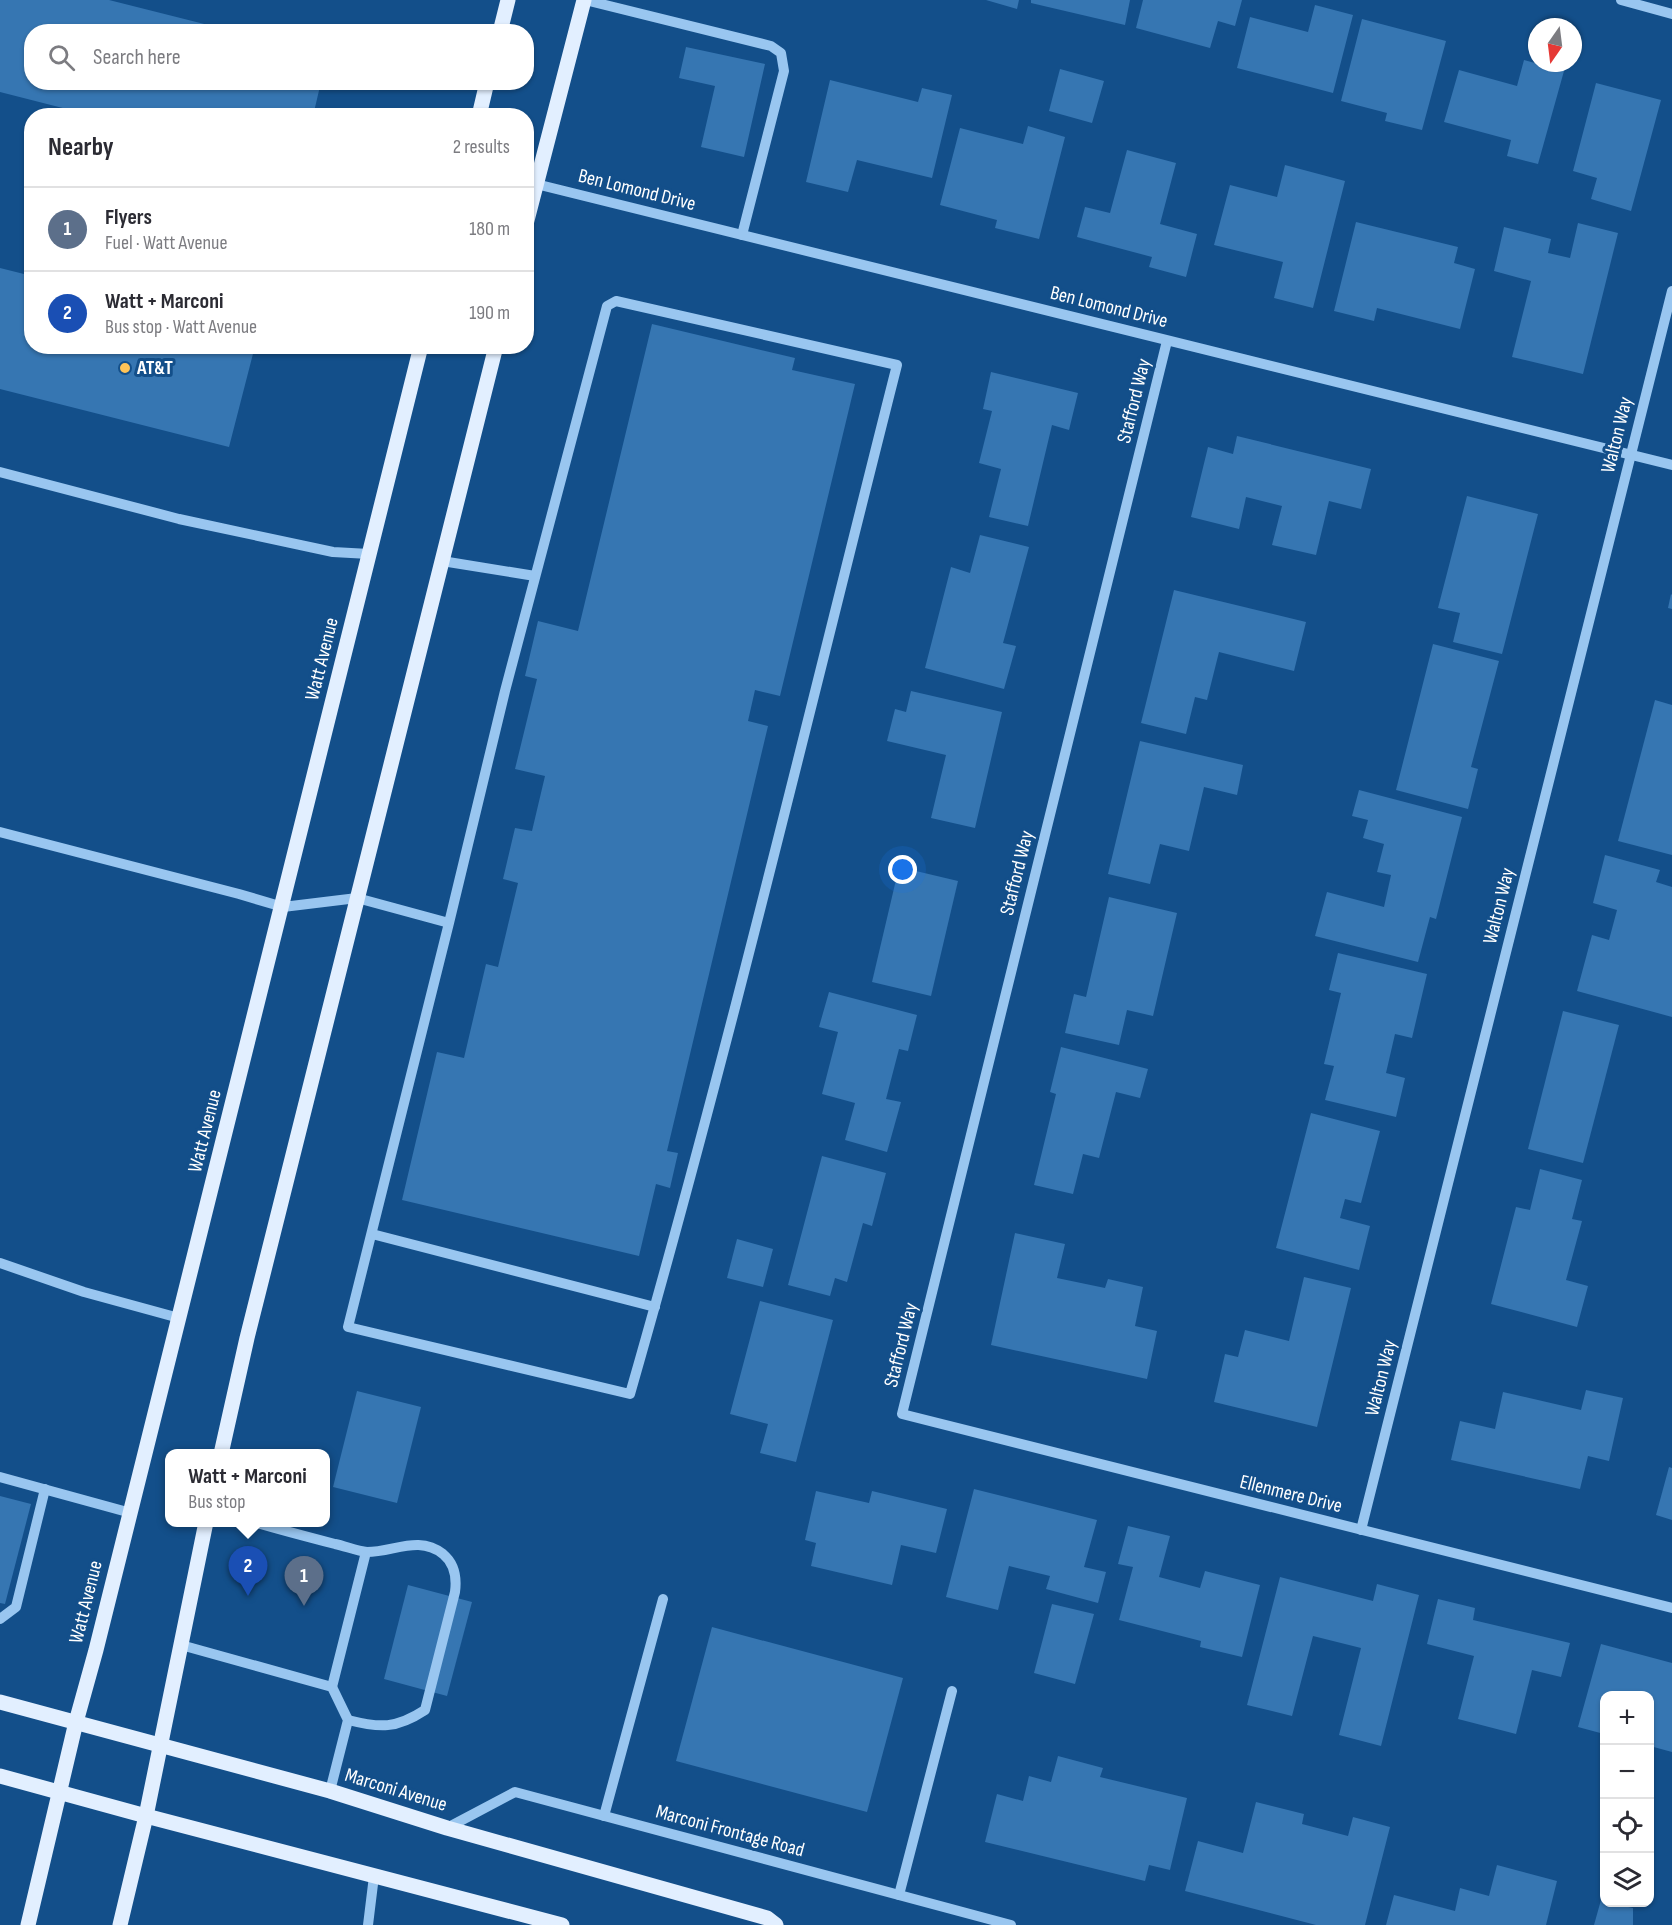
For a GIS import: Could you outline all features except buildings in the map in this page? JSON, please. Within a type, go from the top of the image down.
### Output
[{"type":"main road","points":[[502,24],[508,0]]},
{"type":"main road","points":[[534,192],[584,0]]},
{"type":"main road","points":[[481,108],[485,90]]},
{"type":"main road","name":"Watt Avenue","points":[[28,1925],[76,1722],[131,1513],[283,907],[419,354]]},
{"type":"main road","points":[[222,1449],[247,1338],[494,354]]},
{"type":"main road","points":[[120,1925],[146,1816],[205,1527]]},
{"type":"main road","name":"Marconi Avenue","points":[[0,1702],[330,1791],[447,1828],[767,1918],[777,1925]]},
{"type":"main road","points":[[0,1776],[562,1925]]},
{"type":"street","points":[[584,0],[771,46],[781,53],[784,70],[742,235]]},
{"type":"street","points":[[1621,0],[1672,14]]},
{"type":"street","name":"Ben Lomond Drive","points":[[536,184],[1672,465]]},
{"type":"street","name":"Walton Way","points":[[1361,1530],[1672,291]]},
{"type":"street","points":[[616,301],[897,365],[728,1035],[630,1394],[348,1327],[449,923],[505,691],[607,306],[616,301]]},
{"type":"street","name":"Stafford Way","points":[[902,1414],[1167,341]]},
{"type":"street","points":[[0,472],[179,519],[333,552],[369,555]]},
{"type":"street","points":[[442,561],[535,576]]},
{"type":"street","points":[[0,832],[283,907],[357,898],[449,923]]},
{"type":"street","points":[[372,1234],[655,1307]]},
{"type":"street","points":[[0,1263],[84,1292],[179,1318]]},
{"type":"street","name":"Ellenmere Drive","points":[[902,1414],[1672,1608]]},
{"type":"street","points":[[0,1478],[131,1513]]},
{"type":"street","points":[[0,1618],[16,1607],[45,1490]]},
{"type":"street","points":[[273,1527],[366,1552],[426,1544],[447,1557],[454,1568],[456,1580],[425,1710],[410,1720],[393,1726],[375,1727],[348,1720]]},
{"type":"street","points":[[330,1791],[348,1720],[332,1687],[366,1552]]},
{"type":"street","points":[[604,1816],[663,1599]]},
{"type":"street","points":[[181,1645],[332,1687]]},
{"type":"street","points":[[899,1895],[952,1690]]},
{"type":"street","name":"Marconi Frontage Road","points":[[447,1828],[515,1792],[1011,1925]]},
{"type":"street","points":[[368,1925],[374,1876]]},
{"type":"place","name":"AT&T","points":[[125,368]]},
{"type":"place","name":"Watt + Marconi","points":[[248,1596]]},
{"type":"place","name":"Flyers","points":[[304,1606]]}]
